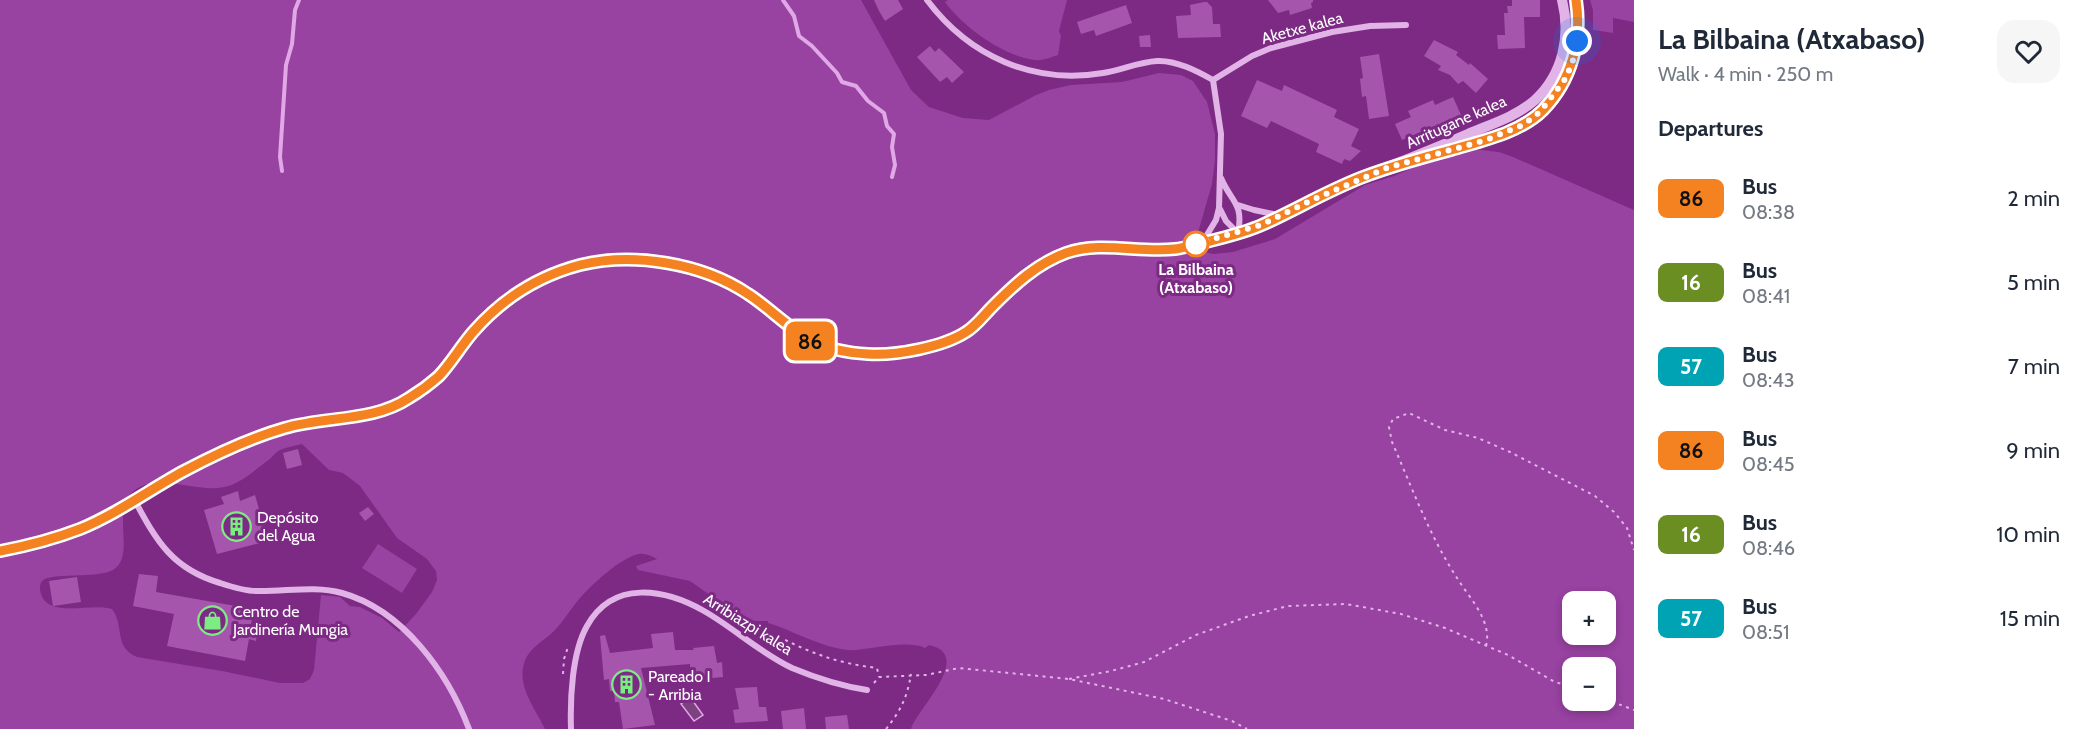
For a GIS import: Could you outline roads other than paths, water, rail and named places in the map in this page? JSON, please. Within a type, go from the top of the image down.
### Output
[{"type":"street","points":[[927,0],[937,13],[978,49],[1019,68],[1064,76],[1102,73],[1158,61],[1186,67],[1213,80],[1220,127],[1219,208],[1216,220],[1202,243]]},
{"type":"street","name":"Arritugane kalea","points":[[0,551],[45,541],[80,529],[135,501],[183,472],[247,441],[317,421],[387,410],[405,401],[438,376],[472,333],[495,309],[518,292],[549,276],[581,265],[620,259],[648,260],[705,273],[744,290],[810,341],[835,350],[873,354],[918,349],[954,338],[969,331],[1028,273],[1064,254],[1087,248],[1175,249],[1238,233],[1261,225],[1356,180],[1512,116],[1535,99],[1555,74],[1565,46],[1566,17],[1562,0]]},
{"type":"street","name":"Arritugane kalea","points":[[1387,168],[1486,140],[1523,125],[1540,112],[1566,78],[1575,55],[1579,27],[1576,0]]},
{"type":"street","name":"Aketxe kalea","points":[[1213,80],[1252,56],[1271,48],[1370,26],[1406,25]]},
{"type":"street","points":[[1220,174],[1226,188],[1238,205],[1241,216],[1238,233]]},
{"type":"street","points":[[1238,205],[1280,216]]},
{"type":"street","points":[[1219,208],[1226,221],[1238,233]]},
{"type":"street","points":[[135,501],[162,547],[174,560],[205,579],[254,592],[318,589],[342,593],[364,601],[390,617],[425,652],[459,704],[469,729]]},
{"type":"street","name":"Arribiazpi kalea","points":[[571,729],[570,708],[575,668],[586,627],[604,605],[617,597],[636,592],[657,592],[680,599],[702,610],[760,650],[792,668],[848,687],[867,690]]},
{"type":"waterway","points":[[282,171],[280,157],[286,65],[292,44],[295,10],[299,0]]},
{"type":"waterway","points":[[783,0],[794,16],[799,36],[812,46],[837,73],[842,82],[856,86],[868,101],[884,113],[887,126],[894,134],[892,147],[895,165],[892,177]]},
{"type":"place","name":"La Bilbaina (Atxabaso)","points":[[1196,244]]},
{"type":"place","name":"Depósito del Agua","points":[[236,526]]},
{"type":"place","name":"Centro de Jardinería Mungia","points":[[212,620]]},
{"type":"place","name":"Pareado I - Arribia","points":[[627,685]]}]
